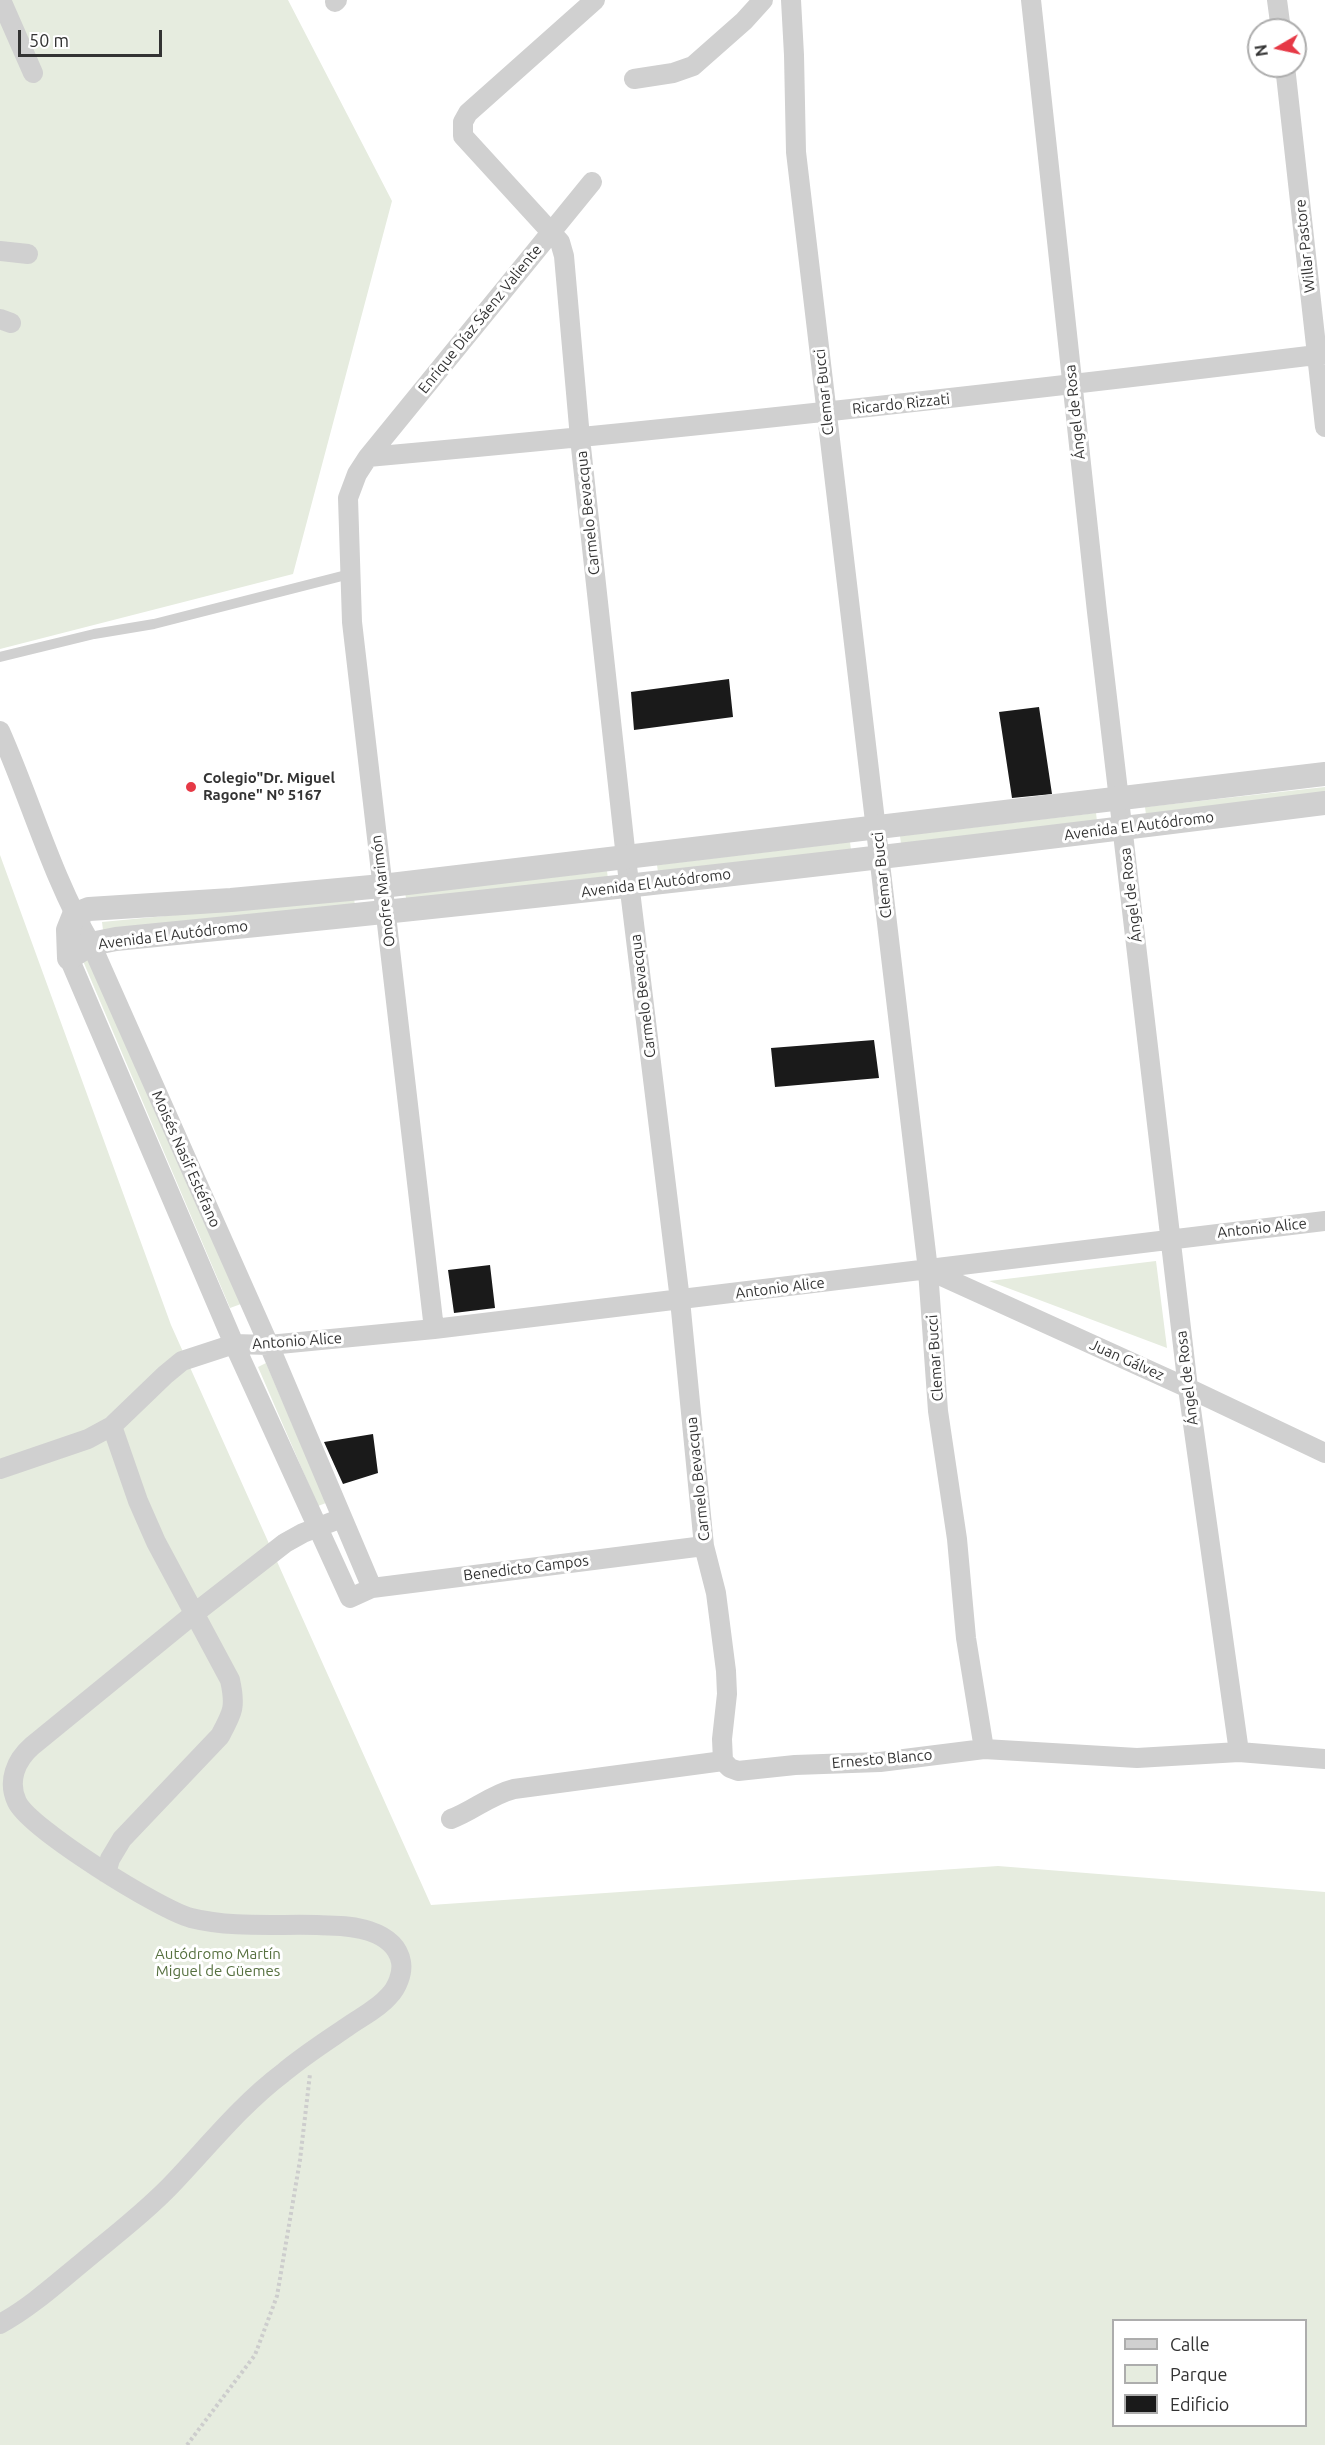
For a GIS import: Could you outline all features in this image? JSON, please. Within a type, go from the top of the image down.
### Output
[{"type":"street","points":[[1,0],[33,73]]},
{"type":"street","name":"Carmelo Bevacqua","points":[[595,0],[468,113],[463,122],[463,136],[468,145],[551,232],[560,243],[564,256],[580,438],[626,858],[680,1300],[704,1546],[716,1593],[726,1671],[728,1694],[722,1739],[723,1761]]},
{"type":"street","points":[[634,79],[673,73],[693,66],[764,0]]},
{"type":"street","name":"Clemar Bucci","points":[[791,0],[796,152],[928,1270],[938,1411],[958,1548],[966,1638],[984,1749]]},
{"type":"street","name":"Ángel de Rosa","points":[[1031,0],[1072,386],[1188,1388],[1239,1752]]},
{"type":"street","points":[[1277,0],[1279,18]]},
{"type":"street","name":"Willar Pastore","points":[[1286,78],[1321,355],[1325,427]]},
{"type":"street","name":"Enrique Díaz Sáenz Valiente","points":[[368,457],[592,182]]},
{"type":"street","points":[[0,251],[28,254]]},
{"type":"street","name":"Ricardo Rizzati","points":[[368,457],[580,438],[1072,386],[1321,355]]},
{"type":"street","name":"Onofre Marimón","points":[[368,457],[357,474],[348,498],[352,622],[434,1329]]},
{"type":"street","name":"Moisés Nasif Estéfano","points":[[0,731],[13,757],[35,819],[74,915],[91,944],[269,1346],[372,1588]]},
{"type":"street","name":"Avenida El Autódromo","points":[[74,915],[89,909],[231,900],[382,886],[1325,774]]},
{"type":"street","name":"Avenida El Autódromo","points":[[69,958],[91,944],[116,939],[386,913],[630,886],[1325,803]]},
{"type":"street","points":[[69,958],[68,930],[74,915]]},
{"type":"street","name":"Moisés Nasif Estéfano","points":[[69,958],[234,1344],[350,1598]]},
{"type":"street","name":"Antonio Alice","points":[[234,1344],[269,1346],[434,1329],[1325,1221]]},
{"type":"street","name":"Juan Gálvez","points":[[928,1270],[1325,1453]]},
{"type":"street","points":[[0,1469],[88,1439],[112,1426],[182,1361],[234,1344]]},
{"type":"street","points":[[106,1873],[110,1859],[122,1839],[210,1748],[230,1717],[234,1700],[230,1680],[156,1542],[138,1502],[112,1426]]},
{"type":"street","points":[[0,2324],[39,2298],[142,2213],[173,2184],[255,2095],[308,2053],[375,2008],[390,1995],[401,1972],[401,1962],[396,1948],[385,1938],[370,1931],[344,1926],[213,1922],[190,1918],[171,1911],[141,1896],[106,1873],[33,1820],[17,1803],[13,1784],[14,1769],[24,1753],[195,1613],[285,1543],[342,1518]]},
{"type":"street","name":"Benedicto Campos","points":[[350,1598],[372,1588],[704,1546]]},
{"type":"street","name":"Ernesto Blanco","points":[[451,1819],[466,1814],[501,1792],[514,1789],[723,1761],[730,1768],[738,1771],[795,1765],[880,1762],[984,1749],[1137,1758],[1239,1752],[1325,1759]]},
{"type":"lane","points":[[0,657],[94,634],[154,624],[350,574]]},
{"type":"path","points":[[187,2445],[255,2355],[277,2296],[306,2121],[309,2089],[308,2053]]},
{"type":"green space","points":[[0,0],[288,0],[392,201],[293,574],[0,649]]},
{"type":"green space","points":[[1325,787],[1325,795],[1146,815],[1145,807]]},
{"type":"green space","points":[[1096,813],[1097,821],[901,844],[900,836]]},
{"type":"green space","points":[[850,842],[851,850],[658,872],[657,865]]},
{"type":"green space","name":"Autódromo Martín Miguel de Güemes","points":[[0,855],[171,1325],[431,1905],[998,1866],[1325,1892],[1325,2445],[0,2445]]},
{"type":"green space","points":[[607,871],[608,879],[407,901],[405,894]]},
{"type":"green space","points":[[354,898],[355,906],[103,930],[102,922]]},
{"type":"green space","points":[[93,957],[241,1304],[230,1308],[83,961]]},
{"type":"green space","points":[[1156,1261],[1167,1348],[989,1281]]},
{"type":"green space","points":[[266,1363],[326,1503],[318,1506],[258,1367]]},
{"type":"building","points":[[729,679],[733,717],[634,730],[631,692]]},
{"type":"building","points":[[1039,707],[1052,794],[1012,798],[999,712]]},
{"type":"building","points":[[874,1040],[879,1078],[775,1087],[771,1048]]},
{"type":"building","points":[[490,1265],[495,1308],[454,1313],[448,1270]]},
{"type":"building","points":[[373,1434],[378,1473],[343,1484],[324,1442]]},
{"type":"place","name":"Colegio\"Dr. Miguel Ragone\" Nº 5167","points":[[191,787]]}]
